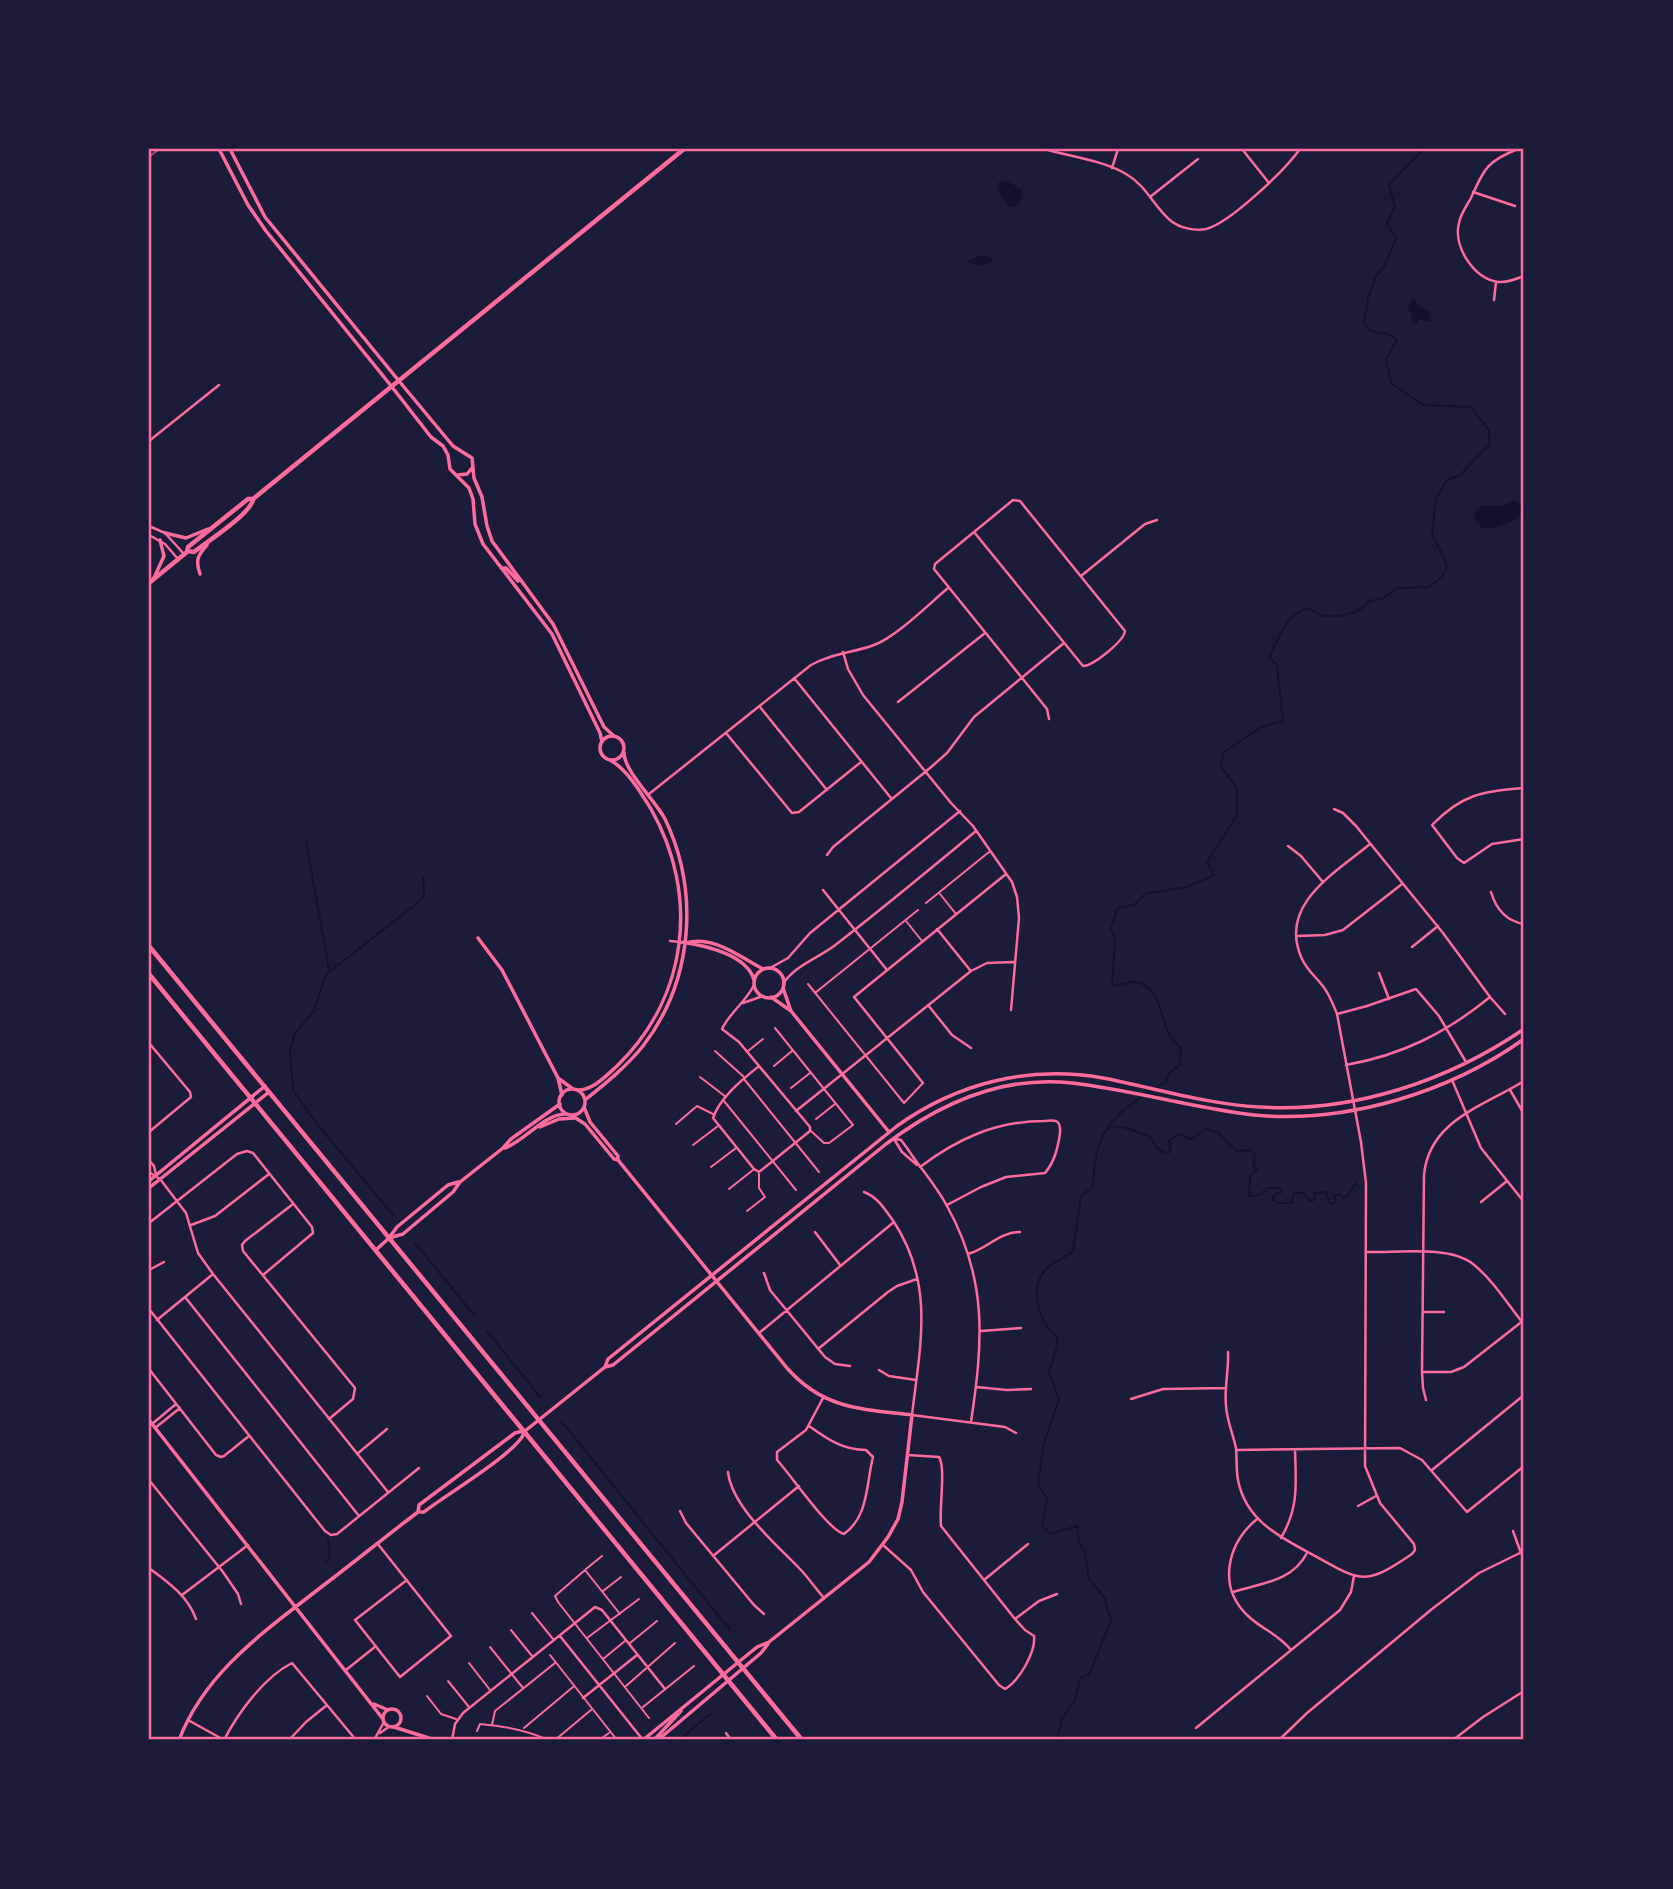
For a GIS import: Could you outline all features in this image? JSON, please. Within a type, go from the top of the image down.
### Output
[{"type":"main road","points":[[151,581],[186,553],[194,552],[250,507],[253,499],[684,149]]},
{"type":"main road","points":[[186,553],[188,547],[210,528],[248,499],[253,499]]},
{"type":"main road","points":[[149,946],[802,1740]]},
{"type":"main road","points":[[149,974],[777,1740]]},
{"type":"street","points":[[219,149],[248,205],[431,437],[443,446],[450,469],[469,488],[478,534],[488,552],[557,642],[600,733],[601,754],[619,766],[644,798],[664,835],[677,873],[681,898],[680,942],[667,989],[644,1034],[627,1056],[587,1089],[567,1090],[562,1095]]},
{"type":"street","points":[[230,149],[255,200],[275,231],[453,446],[470,456],[474,478],[484,503],[487,526],[503,563],[501,568]]},
{"type":"street","points":[[1044,149],[1112,168],[1132,177],[1176,225],[1200,230],[1218,224],[1269,183],[1300,149]]},
{"type":"street","points":[[1112,168],[1118,149]]},
{"type":"street","points":[[1242,149],[1269,183]]},
{"type":"street","points":[[1518,149],[1499,156],[1480,174],[1458,223],[1462,253],[1472,266],[1496,282],[1524,276]]},
{"type":"street","points":[[1150,197],[1198,159]]},
{"type":"street","points":[[1473,192],[1515,206]]},
{"type":"street","points":[[1494,300],[1496,282]]},
{"type":"street","points":[[149,442],[219,384]]},
{"type":"street","points":[[449,460],[454,453],[463,452]]},
{"type":"street","points":[[456,475],[467,474],[473,464]]},
{"type":"street","points":[[974,532],[1081,665],[1087,666],[1125,634],[1020,501],[1013,500],[974,532],[935,564],[934,569],[1046,709],[1049,719]]},
{"type":"street","points":[[1081,576],[1145,524],[1157,520]]},
{"type":"street","points":[[149,526],[186,538],[210,528]]},
{"type":"street","points":[[165,533],[186,553]]},
{"type":"street","points":[[149,535],[160,540],[178,559]]},
{"type":"street","points":[[200,574],[198,555],[215,535]]},
{"type":"street","points":[[151,581],[164,556],[160,540]]},
{"type":"street","points":[[497,550],[564,642],[604,727],[623,743],[627,767],[649,794],[670,831],[680,860],[687,908],[686,943],[674,991],[655,1029],[621,1071],[585,1100],[584,1107],[590,1122],[618,1156],[618,1160]]},
{"type":"street","points":[[501,568],[506,568],[530,594]]},
{"type":"street","points":[[649,794],[824,657],[874,645],[887,638],[949,587]]},
{"type":"street","points":[[898,702],[985,632]]},
{"type":"street","points":[[827,855],[833,847],[947,753],[969,721],[1064,643]]},
{"type":"street","points":[[843,652],[854,682],[976,831],[1015,891],[1019,911],[1011,1010]]},
{"type":"street","points":[[794,678],[892,799]]},
{"type":"street","points":[[760,706],[827,790]]},
{"type":"street","points":[[726,733],[790,812],[798,813],[861,762]]},
{"type":"street","points":[[601,742],[614,736]]},
{"type":"street","points":[[610,760],[618,759],[624,752]]},
{"type":"street","points":[[1524,788],[1474,795],[1456,804],[1432,825],[1464,863],[1492,844],[1524,839]]},
{"type":"street","points":[[1334,809],[1350,818],[1505,1014]]},
{"type":"street","points":[[759,1066],[725,1099],[713,1118],[759,1172],[810,1131],[810,1127],[747,1051],[722,1029],[733,1012],[743,1003],[757,974],[788,958],[810,933],[960,811]]},
{"type":"street","points":[[771,997],[778,994],[796,970],[825,953],[855,930],[976,831]]},
{"type":"street","points":[[1228,1352],[1227,1416],[1236,1450],[1236,1471],[1241,1491],[1256,1519],[1281,1538],[1354,1576],[1374,1576],[1389,1570],[1412,1554],[1415,1550],[1414,1544],[1376,1496],[1367,1473],[1364,1447],[1366,1183],[1337,1014],[1329,995],[1301,958],[1297,936],[1297,921],[1310,894],[1370,844]]},
{"type":"street","points":[[1288,846],[1301,856],[1322,882]]},
{"type":"street","points":[[923,1083],[854,997],[856,992],[1006,874]]},
{"type":"street","points":[[1297,936],[1325,935],[1343,930],[1402,884]]},
{"type":"street","points":[[823,890],[887,970]]},
{"type":"street","points":[[1491,892],[1493,901],[1504,916],[1524,924]]},
{"type":"street","points":[[1412,947],[1438,926]]},
{"type":"street","points":[[937,929],[971,971]]},
{"type":"street","points":[[389,1238],[403,1234],[511,1139],[560,1104],[562,1095],[558,1078],[502,970],[478,939]]},
{"type":"street","points":[[670,941],[712,949],[740,960],[750,970],[757,992],[763,996]]},
{"type":"street","points":[[686,943],[703,942],[726,948],[763,969]]},
{"type":"street","points":[[796,1111],[971,971],[987,963],[1015,962]]},
{"type":"street","points":[[770,968],[780,974],[791,1011]]},
{"type":"street","points":[[1379,973],[1389,999]]},
{"type":"street","points":[[1337,1014],[1416,989],[1433,1008],[1467,1063]]},
{"type":"street","points":[[743,1003],[763,996],[771,997],[791,1011],[904,1154],[920,1167]]},
{"type":"street","points":[[1346,1065],[1390,1055],[1447,1030],[1490,997]]},
{"type":"street","points":[[928,1005],[952,1035],[971,1048]]},
{"type":"street","points":[[605,1367],[608,1359],[889,1132],[916,1112],[945,1096],[1007,1078],[1043,1073],[1072,1074],[1212,1102],[1269,1108],[1305,1107],[1353,1100],[1407,1087],[1467,1063],[1524,1029]]},
{"type":"street","points":[[418,1512],[419,1506],[472,1464],[516,1433],[525,1431],[605,1367],[613,1365],[894,1138],[919,1120],[952,1103],[1009,1086],[1071,1083],[1210,1110],[1256,1115],[1354,1109],[1413,1095],[1452,1080],[1494,1059],[1524,1039]]},
{"type":"street","points":[[149,1043],[190,1092],[191,1097],[149,1132]]},
{"type":"street","points":[[558,1078],[585,1100]]},
{"type":"street","points":[[1452,1080],[1481,1148],[1524,1202]]},
{"type":"street","points":[[1426,1400],[1422,1372],[1424,1175],[1427,1159],[1438,1135],[1453,1121],[1524,1081]]},
{"type":"street","points":[[149,1188],[158,1177],[265,1086]]},
{"type":"street","points":[[1510,1090],[1524,1114]]},
{"type":"street","points":[[149,1181],[158,1177],[269,1092]]},
{"type":"street","points":[[560,1104],[586,1124],[618,1160],[795,1377],[823,1398],[850,1408],[1005,1427],[1016,1433]]},
{"type":"street","points":[[503,1148],[514,1144],[549,1118],[577,1114],[584,1107]]},
{"type":"street","points":[[538,1128],[571,1115]]},
{"type":"street","points":[[920,1167],[953,1144],[994,1127],[1033,1121],[1058,1122],[1058,1146],[1045,1173],[1006,1177],[947,1205]]},
{"type":"street","points":[[894,1138],[901,1140],[947,1205],[968,1254],[977,1293],[981,1331],[971,1422]]},
{"type":"street","points":[[149,1223],[237,1154],[247,1151],[253,1153],[312,1227],[313,1233],[263,1275]]},
{"type":"street","points":[[904,1154],[908,1151]]},
{"type":"street","points":[[149,1160],[155,1166],[158,1177]]},
{"type":"street","points":[[149,1172],[158,1177],[187,1213],[192,1240],[213,1274],[388,1492]]},
{"type":"street","points":[[191,1225],[215,1216],[269,1174]]},
{"type":"street","points":[[1481,1202],[1507,1181]]},
{"type":"street","points":[[377,1249],[397,1227],[447,1185],[460,1182]]},
{"type":"street","points":[[559,1636],[643,1740],[757,1647],[769,1642],[869,1562],[883,1545],[900,1511],[922,1331],[922,1309],[918,1279],[909,1251],[894,1222],[875,1198],[864,1192]]},
{"type":"street","points":[[293,1204],[242,1245],[243,1251],[355,1388],[353,1399],[329,1419]]},
{"type":"street","points":[[759,1333],[894,1222]]},
{"type":"street","points":[[815,1232],[840,1265]]},
{"type":"street","points":[[968,1254],[1006,1234],[1020,1233]]},
{"type":"street","points":[[1366,1252],[1457,1255],[1473,1264],[1523,1321],[1464,1367],[1451,1372],[1422,1372]]},
{"type":"street","points":[[149,1270],[164,1262]]},
{"type":"street","points":[[764,1273],[770,1290],[818,1349],[835,1364],[850,1366]]},
{"type":"street","points":[[157,1320],[213,1274]]},
{"type":"street","points":[[818,1349],[888,1292],[918,1279]]},
{"type":"street","points":[[185,1297],[359,1516]]},
{"type":"street","points":[[149,1309],[325,1531],[331,1535],[337,1534],[419,1468]]},
{"type":"street","points":[[1423,1312],[1444,1312]]},
{"type":"street","points":[[981,1331],[1021,1328]]},
{"type":"street","points":[[149,1369],[216,1455],[221,1457],[249,1436]]},
{"type":"street","points":[[879,1370],[889,1376],[916,1380]]},
{"type":"street","points":[[976,1387],[1031,1389]]},
{"type":"street","points":[[1131,1399],[1163,1389],[1226,1388]]},
{"type":"street","points":[[1432,1470],[1524,1395]]},
{"type":"street","points":[[809,1426],[833,1443],[845,1448],[866,1450],[873,1457],[865,1503],[857,1519],[844,1534],[840,1534],[829,1523],[775,1456],[809,1426],[823,1398]]},
{"type":"street","points":[[152,1424],[176,1404]]},
{"type":"street","points":[[152,1424],[180,1408]]},
{"type":"street","points":[[152,1424],[384,1720],[391,1726],[435,1740]]},
{"type":"street","points":[[357,1454],[387,1429]]},
{"type":"street","points":[[179,1740],[209,1687],[232,1660],[296,1606],[418,1512],[424,1512],[507,1452],[522,1440],[525,1431]]},
{"type":"street","points":[[1236,1450],[1364,1447],[1405,1450],[1417,1455],[1464,1510],[1469,1511],[1524,1466]]},
{"type":"street","points":[[1281,1538],[1295,1504],[1295,1448]]},
{"type":"street","points":[[883,1545],[911,1570],[923,1591],[999,1685],[1005,1689],[1012,1685],[1035,1643],[1034,1636],[1015,1619],[941,1526],[939,1510],[944,1464],[939,1457],[908,1455]]},
{"type":"street","points":[[728,1472],[734,1492],[756,1521],[824,1598]]},
{"type":"street","points":[[149,1480],[219,1567],[238,1594],[241,1604]]},
{"type":"street","points":[[713,1556],[799,1486]]},
{"type":"street","points":[[1358,1506],[1376,1496]]},
{"type":"street","points":[[680,1511],[686,1523],[764,1614]]},
{"type":"street","points":[[1256,1519],[1240,1535],[1231,1554],[1229,1578],[1245,1614],[1275,1633],[1291,1650]]},
{"type":"street","points":[[1279,1740],[1307,1713],[1432,1609],[1479,1573],[1522,1552],[1513,1531]]},
{"type":"street","points":[[377,1544],[407,1580],[451,1636],[400,1677],[355,1620],[407,1580]]},
{"type":"street","points":[[984,1580],[1028,1544]]},
{"type":"street","points":[[182,1595],[248,1545]]},
{"type":"street","points":[[1233,1592],[1285,1576],[1301,1563],[1307,1552]]},
{"type":"street","points":[[149,1569],[182,1595],[191,1606],[196,1619]]},
{"type":"street","points":[[1196,1727],[1340,1610],[1351,1592],[1354,1576]]},
{"type":"street","points":[[1015,1619],[1039,1601],[1057,1594]]},
{"type":"street","points":[[452,1740],[457,1720],[470,1708],[597,1607],[665,1689]]},
{"type":"street","points":[[656,1740],[744,1669],[761,1654],[769,1642]]},
{"type":"street","points":[[346,1670],[376,1646]]},
{"type":"street","points":[[583,1698],[638,1655]]},
{"type":"street","points":[[188,1720],[224,1740],[252,1698],[292,1663],[356,1740]]},
{"type":"street","points":[[1453,1740],[1524,1691]]},
{"type":"street","points":[[372,1702],[388,1710],[398,1711],[409,1732]]},
{"type":"street","points":[[289,1740],[327,1705]]},
{"type":"street","points":[[656,1740],[685,1706]]},
{"type":"street","points":[[378,1735],[388,1710]]},
{"type":"street","points":[[374,1740],[401,1720]]},
{"type":"street","points":[[726,1733],[732,1740]]},
{"type":"lane","points":[[926,903],[989,852]]},
{"type":"lane","points":[[939,893],[956,914]]},
{"type":"lane","points":[[816,993],[918,910]]},
{"type":"lane","points":[[906,920],[922,941]]},
{"type":"lane","points":[[808,984],[904,1103],[923,1083]]},
{"type":"lane","points":[[775,1028],[853,1125],[829,1143],[824,1143],[810,1131]]},
{"type":"lane","points":[[747,1051],[762,1039]]},
{"type":"lane","points":[[715,1051],[744,1078],[819,1172]]},
{"type":"lane","points":[[774,1066],[793,1051]]},
{"type":"lane","points":[[791,1088],[811,1072]]},
{"type":"lane","points":[[700,1077],[725,1099],[796,1190]]},
{"type":"lane","points":[[816,1119],[835,1103]]},
{"type":"lane","points":[[676,1124],[697,1106],[714,1114]]},
{"type":"lane","points":[[694,1145],[719,1125]]},
{"type":"lane","points":[[711,1167],[736,1147]]},
{"type":"lane","points":[[729,1189],[754,1169]]},
{"type":"lane","points":[[747,1211],[765,1196],[758,1185],[759,1172]]},
{"type":"lane","points":[[603,1556],[555,1596],[649,1718]]},
{"type":"lane","points":[[586,1570],[620,1614]]},
{"type":"lane","points":[[603,1592],[621,1577]]},
{"type":"lane","points":[[586,1638],[639,1599]]},
{"type":"lane","points":[[532,1613],[554,1640]]},
{"type":"lane","points":[[603,1659],[657,1621]]},
{"type":"lane","points":[[511,1630],[533,1657]]},
{"type":"lane","points":[[625,1687],[675,1643]]},
{"type":"lane","points":[[490,1647],[523,1689]]},
{"type":"lane","points":[[550,1655],[617,1740]]},
{"type":"lane","points":[[469,1663],[491,1691]]},
{"type":"lane","points":[[492,1725],[495,1712],[556,1663]]},
{"type":"lane","points":[[642,1708],[694,1666]]},
{"type":"lane","points":[[449,1681],[470,1708]]},
{"type":"lane","points":[[523,1730],[573,1686]]},
{"type":"lane","points":[[427,1696],[441,1714],[457,1720]]},
{"type":"lane","points":[[555,1740],[592,1709]]},
{"type":"lane","points":[[477,1731],[480,1724],[492,1725],[523,1730],[548,1740]]},
{"type":"lane","points":[[599,1740],[610,1732]]},
{"type":"shaded area","points":[[1006,180],[1022,190],[1021,201],[1015,207],[1008,206],[996,188],[999,182]]},
{"type":"shaded area","points":[[982,255],[993,261],[983,266],[969,263],[968,261]]},
{"type":"shaded area","points":[[1415,298],[1420,307],[1429,310],[1431,321],[1420,319],[1416,324],[1411,322],[1412,315],[1408,309]]},
{"type":"shaded area","points":[[1515,500],[1523,506],[1514,520],[1484,529],[1475,521],[1475,512],[1481,506],[1502,506]]},
{"type":"waterway","points":[[1147,1094],[1166,1082],[1169,1073],[1179,1066],[1181,1047],[1173,1041],[1157,1000],[1145,985],[1134,982],[1112,986],[1115,940],[1111,928],[1118,908],[1134,905],[1145,894],[1187,887],[1214,875],[1207,862],[1237,815],[1237,788],[1221,766],[1223,753],[1261,727],[1283,721],[1277,665],[1269,657],[1284,628],[1293,617],[1307,608],[1323,616],[1340,616],[1358,611],[1370,601],[1384,598],[1397,588],[1429,587],[1442,577],[1447,567],[1432,535],[1436,498],[1447,480],[1460,475],[1489,445],[1489,430],[1471,407],[1423,405],[1391,383],[1386,360],[1397,340],[1391,335],[1371,331],[1364,322],[1368,298],[1376,276],[1385,265],[1396,239],[1387,223],[1395,207],[1389,185],[1423,149]]},
{"type":"waterway","points":[[306,841],[329,970]]},
{"type":"waterway","points":[[393,1215],[317,1124],[293,1090],[290,1049],[295,1033],[314,1011],[325,977],[420,901],[424,896],[423,877]]},
{"type":"waterway","points":[[1057,1740],[1062,1718],[1074,1702],[1081,1677],[1089,1675],[1111,1620],[1104,1597],[1089,1579],[1077,1526],[1051,1534],[1042,1525],[1047,1498],[1038,1485],[1044,1443],[1059,1399],[1049,1372],[1057,1346],[1057,1336],[1041,1314],[1038,1286],[1048,1267],[1073,1252],[1081,1196],[1093,1187],[1096,1158],[1104,1134],[1118,1115],[1142,1097]]},
{"type":"waterway","points":[[1107,1129],[1124,1127],[1151,1137],[1156,1148],[1164,1152]]},
{"type":"waterway","points":[[1167,1153],[1171,1151],[1169,1141],[1179,1134],[1191,1139],[1206,1129],[1219,1133],[1236,1151],[1251,1150],[1255,1155],[1253,1166],[1257,1169],[1250,1175],[1249,1196],[1260,1195],[1267,1188],[1280,1188],[1281,1193],[1277,1193],[1272,1199],[1279,1203],[1291,1203],[1294,1193],[1304,1193],[1309,1201],[1314,1200],[1315,1193],[1326,1192],[1332,1204],[1336,1201],[1334,1196],[1340,1194],[1343,1198],[1347,1197],[1356,1183]]},
{"type":"waterway","points":[[415,1243],[475,1316]]},
{"type":"waterway","points":[[487,1331],[540,1397]]},
{"type":"waterway","points":[[562,1422],[730,1630]]},
{"type":"waterway","points":[[325,1562],[330,1558],[328,1540]]},
{"type":"waterway","points":[[679,1740],[710,1714]]},
{"type":"railway","points":[[149,157],[159,149]]}]
